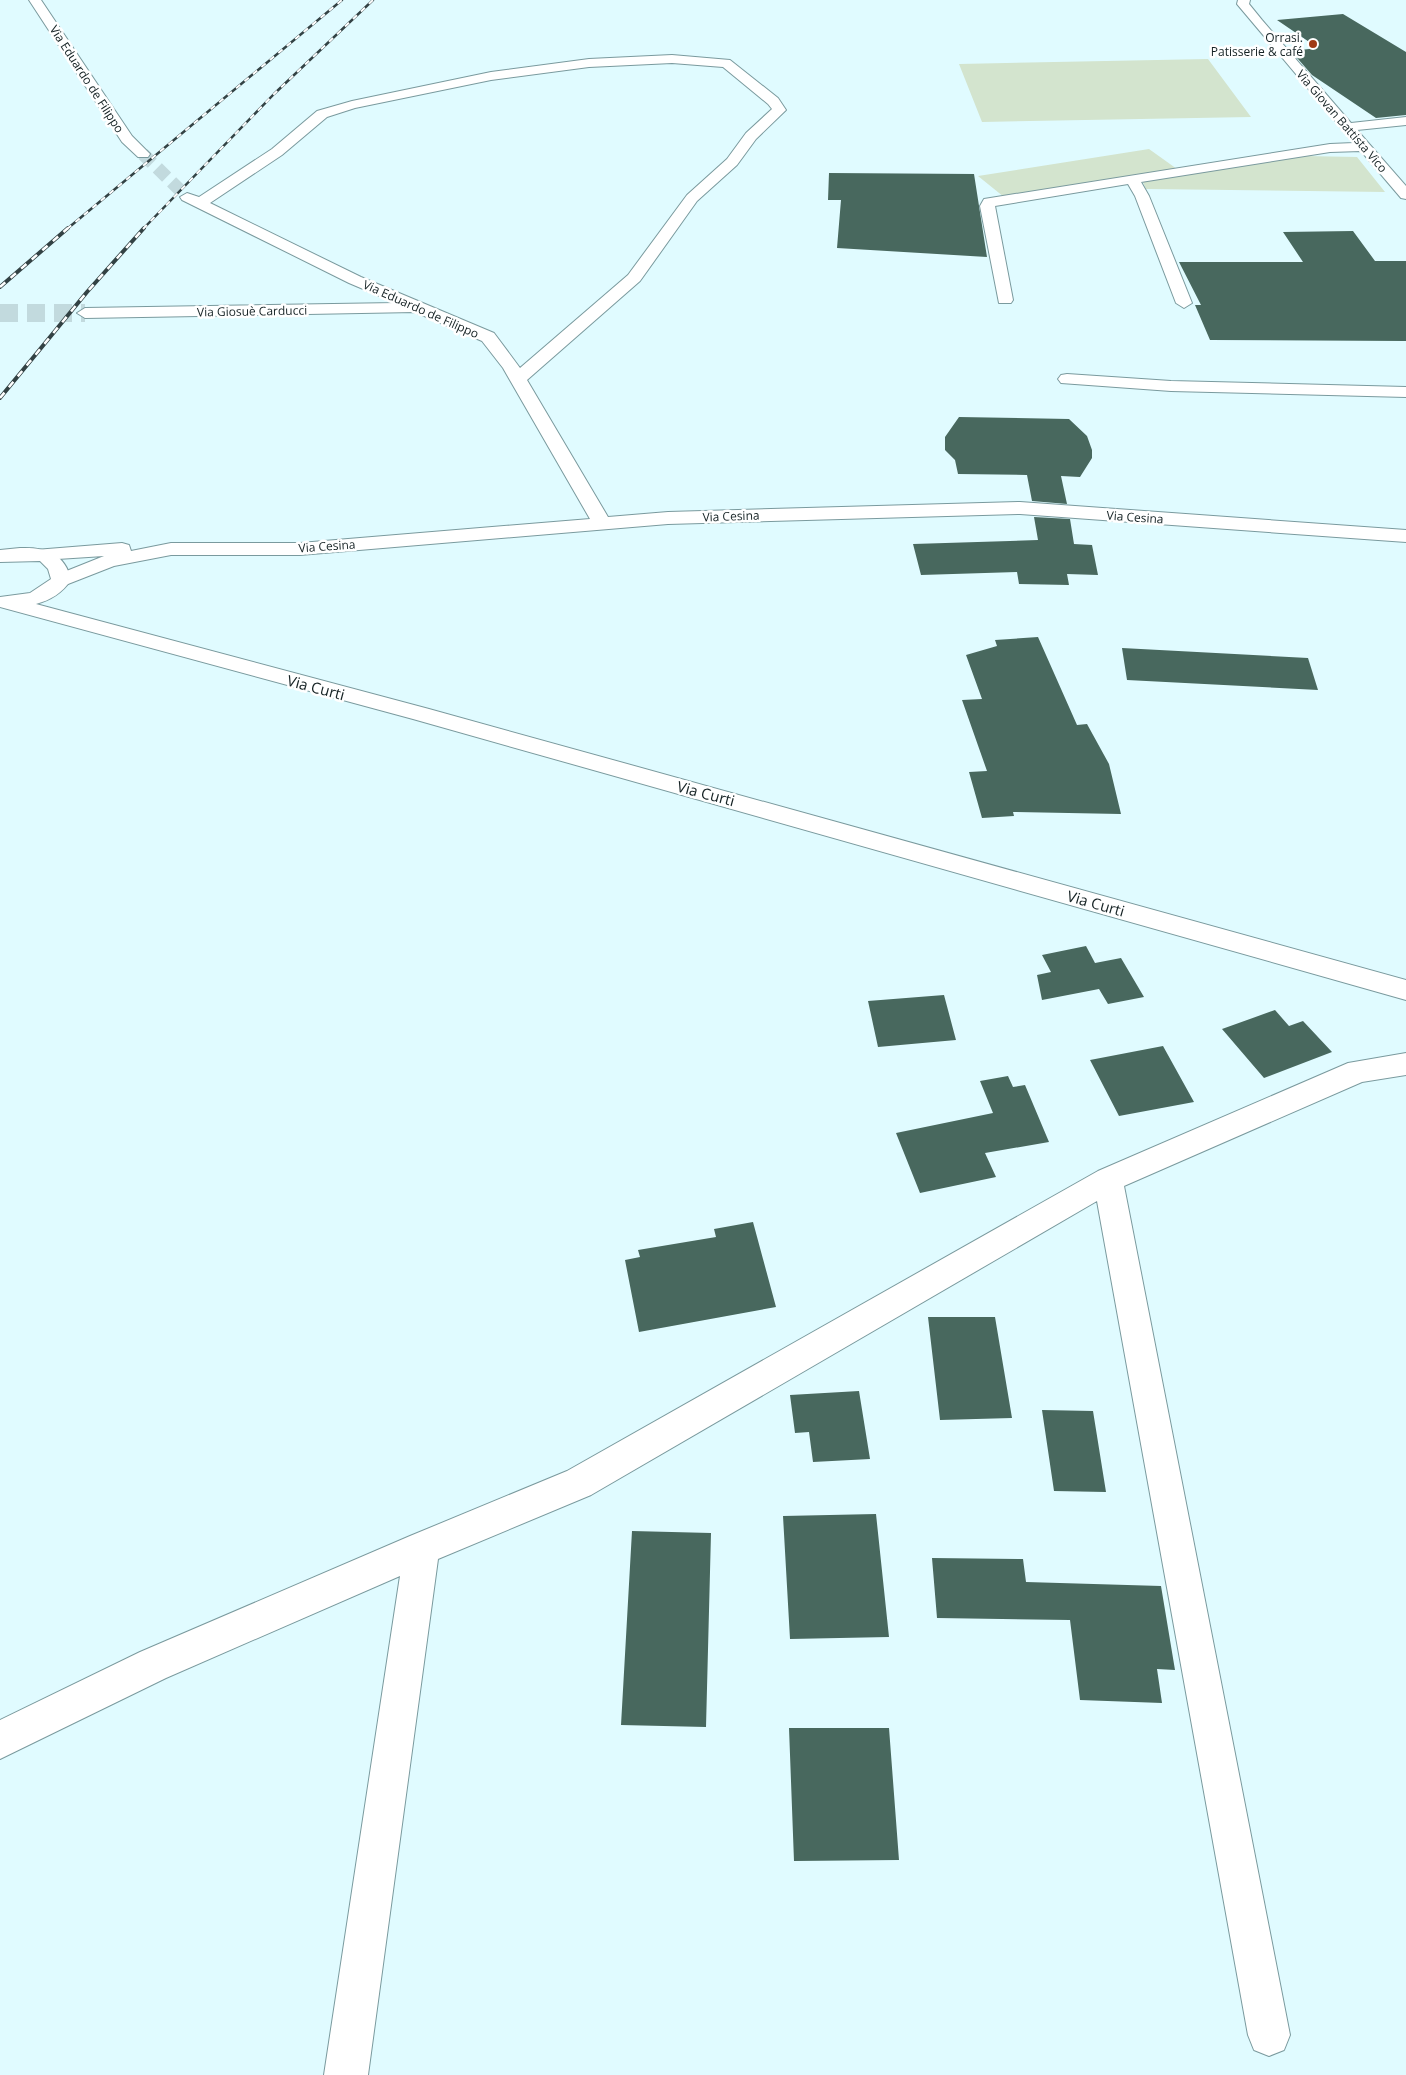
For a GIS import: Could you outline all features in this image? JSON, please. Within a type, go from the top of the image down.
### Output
[{"type":"street","name":"Via Eduardo de Filippo","points":[[35,0],[127,139],[143,154]]},
{"type":"street","name":"Via Giovan Battista Vico","points":[[1244,0],[1243,4],[1258,23],[1406,195]]},
{"type":"street","name":"Via Eduardo de Filippo","points":[[518,378],[634,278],[692,198],[732,162],[751,136],[779,110],[773,101],[726,63],[672,59],[588,63],[492,76],[352,105],[322,114],[277,152],[193,200],[242,222],[356,280],[488,337],[518,378],[602,523]]},
{"type":"street","points":[[1347,127],[1406,121]]},
{"type":"street","points":[[1006,300],[987,206],[989,202],[1330,148],[1364,147]]},
{"type":"street","points":[[1132,180],[1142,196],[1184,303]]},
{"type":"street","name":"Via Giosuè Carducci","points":[[84,313],[420,308]]},
{"type":"street","points":[[1067,379],[1171,386],[1406,392]]},
{"type":"street","name":"Via Cesina","points":[[2,602],[21,602],[41,597],[57,585],[108,561],[171,549],[300,549],[668,518],[1020,508],[1406,536]]},
{"type":"street","points":[[0,556],[96,549],[171,549]]},
{"type":"street","points":[[42,554],[52,558],[60,568],[57,585],[86,626]]},
{"type":"street","name":"Via Curti","points":[[2,602],[438,719],[1406,990]]},
{"type":"street","points":[[0,1740],[153,1665],[422,1548],[579,1483],[1108,1180],[1358,1071],[1406,1064]]},
{"type":"street","points":[[1108,1180],[1269,2035]]},
{"type":"street","points":[[346,2075],[422,1548]]},
{"type":"green space","points":[[1208,59],[1251,117],[982,122],[959,64]]},
{"type":"green space","points":[[1149,149],[1177,169],[1004,197],[978,176]]},
{"type":"green space","points":[[1305,156],[1357,157],[1385,192],[1146,189],[1142,180]]},
{"type":"building","points":[[1343,14],[1406,52],[1406,115],[1376,118],[1312,75],[1291,51],[1318,48],[1277,20]]},
{"type":"building","points":[[829,173],[974,174],[987,257],[837,248],[841,200],[828,200]]},
{"type":"building","points":[[1353,231],[1375,261],[1406,261],[1406,341],[1210,340],[1195,305],[1201,305],[1179,262],[1303,262],[1283,232]]},
{"type":"building","points":[[959,417],[1069,419],[1087,436],[1092,450],[1092,458],[1080,477],[1061,476],[1067,504],[1032,501],[1027,475],[958,474],[955,460],[945,450],[945,437]]},
{"type":"building","points":[[1034,517],[1070,519],[1074,544],[1092,545],[1098,575],[1067,574],[1069,585],[1019,584],[1017,572],[921,575],[913,544],[1038,540]]},
{"type":"building","points":[[1038,637],[1077,725],[1087,724],[1109,764],[1121,814],[1013,812],[1014,816],[982,818],[969,772],[987,771],[962,700],[982,699],[966,655],[997,646],[995,640]]},
{"type":"building","points":[[1122,648],[1308,658],[1318,690],[1127,680]]},
{"type":"building","points":[[1086,946],[1095,963],[1121,958],[1144,997],[1108,1004],[1099,989],[1042,1000],[1037,975],[1051,972],[1042,955]]},
{"type":"building","points":[[944,995],[956,1040],[878,1047],[868,1001]]},
{"type":"building","points":[[1275,1010],[1289,1026],[1303,1021],[1332,1052],[1264,1078],[1222,1029]]},
{"type":"building","points":[[1163,1046],[1194,1102],[1119,1116],[1090,1060]]},
{"type":"building","points":[[1008,1076],[1013,1087],[1025,1085],[1049,1142],[985,1153],[996,1177],[920,1193],[896,1133],[993,1113],[980,1081]]},
{"type":"building","points":[[753,1222],[776,1307],[639,1332],[625,1260],[640,1257],[638,1250],[716,1237],[714,1229]]},
{"type":"building","points":[[928,1317],[995,1317],[1012,1418],[940,1420]]},
{"type":"building","points":[[859,1391],[870,1459],[813,1462],[809,1432],[795,1433],[790,1395]]},
{"type":"building","points":[[1042,1410],[1093,1411],[1106,1492],[1054,1491]]},
{"type":"building","points":[[876,1514],[889,1637],[790,1639],[783,1516]]},
{"type":"building","points":[[632,1531],[711,1533],[706,1727],[621,1725]]},
{"type":"building","points":[[932,1558],[1023,1559],[1026,1582],[1161,1586],[1175,1670],[1157,1669],[1162,1703],[1080,1700],[1070,1620],[937,1618]]},
{"type":"building","points":[[789,1728],[889,1728],[899,1860],[794,1861]]},
{"type":"tunnel","points":[[143,154],[186,196]]},
{"type":"tunnel","points":[[0,313],[85,313]]},
{"type":"railway","points":[[67,229],[342,0]]},
{"type":"railway","points":[[143,229],[274,94],[373,0]]},
{"type":"railway","points":[[0,287],[68,228]]},
{"type":"railway","points":[[0,398],[87,292],[144,228]]},
{"type":"place","name":"Orrasi. Patisserie & café","points":[[1313,44]]}]
